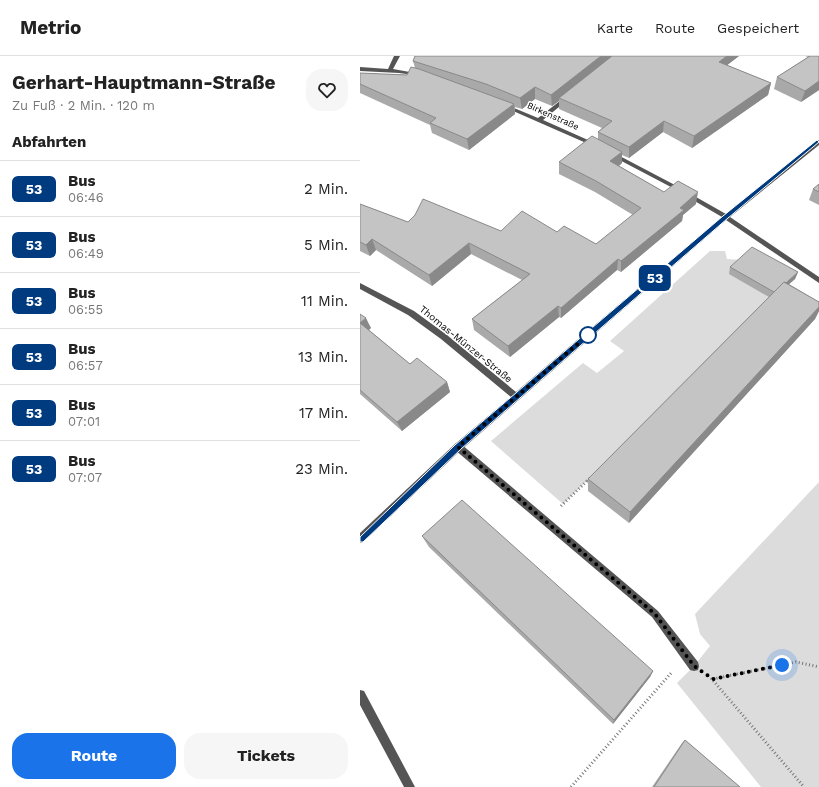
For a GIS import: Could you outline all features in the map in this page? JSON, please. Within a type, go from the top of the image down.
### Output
[{"type":"street","points":[[390,70],[397,56]]},
{"type":"street","points":[[360,69],[390,70],[406,72],[424,77]]},
{"type":"street","points":[[540,120],[571,95]]},
{"type":"street","name":"Birkenstraße","points":[[497,103],[540,120],[603,149],[671,185],[726,217],[819,280]]},
{"type":"street","points":[[360,540],[458,447],[726,217],[819,142]]},
{"type":"street","name":"Thomas-Münzer-Straße","points":[[360,286],[411,313],[444,337],[516,397]]},
{"type":"street","points":[[458,447],[655,614],[687,654],[694,666]]},
{"type":"street","points":[[360,696],[410,787]]},
{"type":"path","points":[[545,522],[592,476]]},
{"type":"path","points":[[571,787],[687,654]]},
{"type":"path","points":[[713,679],[796,662],[819,667]]},
{"type":"path","points":[[694,666],[713,679],[804,787]]},
{"type":"shaded area","points":[[710,251],[725,251],[727,259],[743,260],[779,295],[563,504],[491,441],[583,363],[597,373],[624,351],[610,341]]},
{"type":"shaded area","points":[[819,482],[819,787],[761,787],[677,683],[694,666],[710,646],[700,634],[695,614]]},
{"type":"building","points":[[415,56],[601,56],[551,95],[535,87],[520,98],[486,84],[413,61]]},
{"type":"building","points":[[612,56],[727,56],[719,62],[771,83],[694,136],[664,121],[629,147],[598,132],[612,121],[559,98]]},
{"type":"building","points":[[810,56],[819,56],[819,81],[805,91],[777,77]]},
{"type":"building","points":[[411,67],[514,104],[467,139],[430,123],[436,118],[360,84],[360,73],[407,75]]},
{"type":"building","points":[[592,136],[622,152],[610,161],[664,192],[678,181],[698,192],[680,208],[684,210],[621,261],[618,259],[561,308],[558,306],[508,346],[472,319],[530,274],[469,243],[429,275],[372,239],[366,245],[360,242],[360,204],[408,222],[415,215],[423,199],[501,231],[522,211],[557,232],[564,226],[596,244],[641,208],[596,181],[559,162]]},
{"type":"building","points":[[819,184],[819,192],[813,189]]},
{"type":"building","points":[[752,247],[798,272],[786,283],[784,282],[774,292],[730,267]]},
{"type":"building","points":[[784,282],[819,302],[819,307],[630,512],[588,479]]},
{"type":"building","points":[[360,314],[366,318],[360,323]]},
{"type":"building","points":[[360,323],[410,364],[417,358],[447,382],[397,422],[360,390]]},
{"type":"building","points":[[462,500],[653,671],[614,720],[422,536]]},
{"type":"building","points":[[685,740],[740,787],[654,787]]},
{"type":"bus line","name":"53","points":[[360,540],[458,447],[726,217],[819,142]]},
{"type":"route","points":[[588,335],[458,447],[655,614],[687,654],[694,666],[713,679],[782,665]]}]
